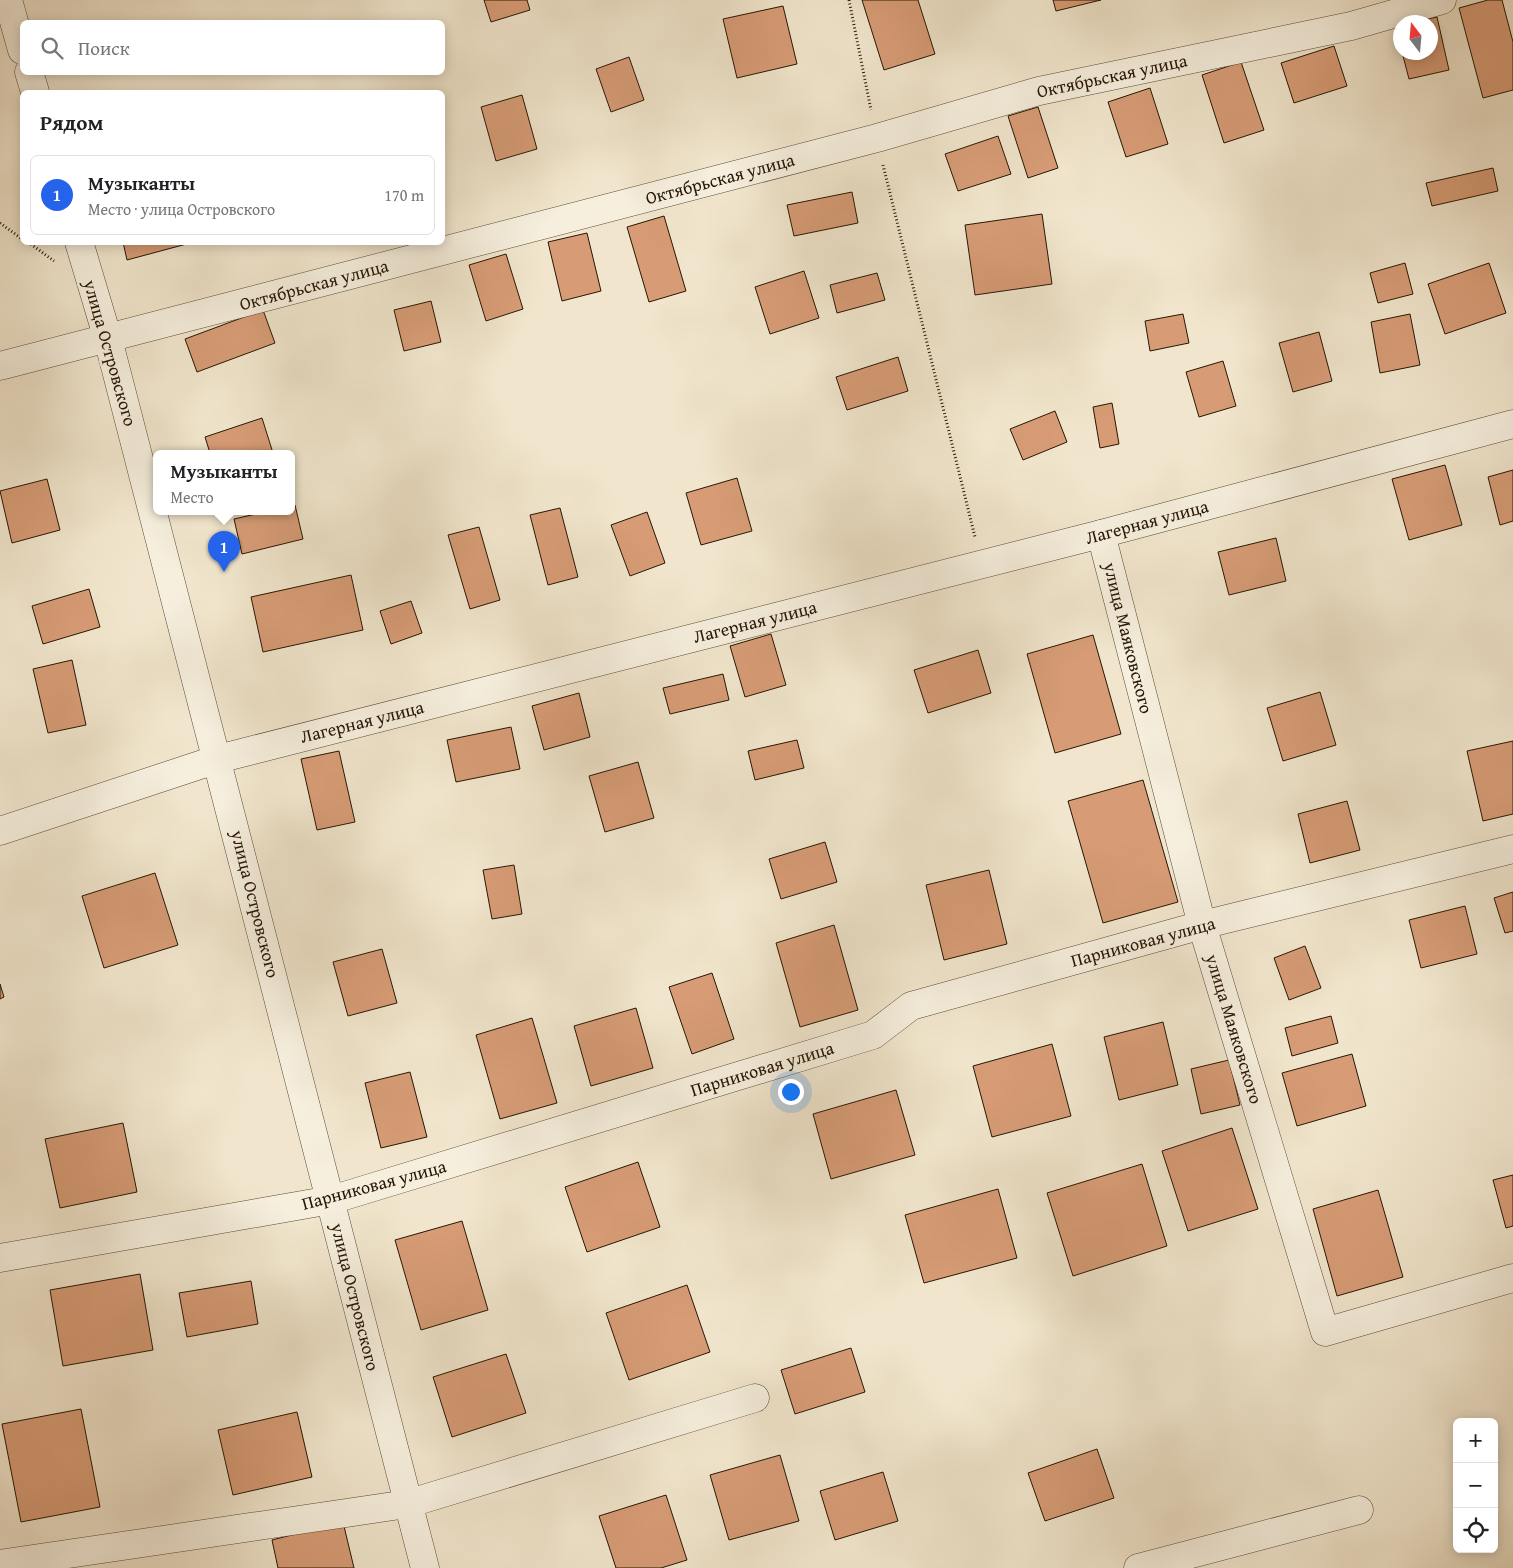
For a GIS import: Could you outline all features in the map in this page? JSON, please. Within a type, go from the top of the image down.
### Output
[{"type":"street","points":[[8,0],[20,43]]},
{"type":"street","name":"Октябрьская улица","points":[[0,366],[877,138],[1039,92],[1351,26],[1442,0]]},
{"type":"street","points":[[30,75],[34,90]]},
{"type":"street","name":"улица Островского","points":[[80,245],[108,339],[153,511]]},
{"type":"street","name":"Лагерная улица","points":[[0,831],[218,759],[1101,534],[1513,424]]},
{"type":"street","name":"улица Островского","points":[[154,515],[425,1568]]},
{"type":"street","name":"улица Маяковского","points":[[1101,534],[1202,925],[1325,1332],[1513,1278]]},
{"type":"street","name":"Парниковая улица","points":[[0,1258],[331,1200],[873,1035],[911,1006],[1202,925],[1513,849]]},
{"type":"street","points":[[0,1564],[407,1504],[755,1398]]},
{"type":"street","points":[[1138,1568],[1360,1510]]},
{"type":"path","points":[[849,0],[877,138],[981,565]]},
{"type":"path","points":[[0,223],[20,238]]},
{"type":"building","points":[[484,0],[527,0],[530,10],[491,22]]},
{"type":"building","points":[[862,0],[918,0],[935,54],[884,70]]},
{"type":"building","points":[[1053,0],[1101,0],[1056,11]]},
{"type":"building","points":[[1488,0],[1502,0],[1513,42],[1513,90],[1483,98],[1459,8]]},
{"type":"building","points":[[783,6],[797,64],[737,78],[723,19]]},
{"type":"building","points":[[1438,21],[1449,70],[1409,79],[1404,60],[1438,60]]},
{"type":"building","points":[[1334,46],[1347,86],[1294,103],[1281,63]]},
{"type":"building","points":[[629,57],[644,100],[611,112],[596,69]]},
{"type":"building","points":[[1241,62],[1264,130],[1224,143],[1202,75]]},
{"type":"building","points":[[1150,88],[1168,144],[1126,157],[1108,102]]},
{"type":"building","points":[[522,95],[537,149],[496,161],[481,107]]},
{"type":"building","points":[[1038,107],[1058,168],[1028,178],[1008,116]]},
{"type":"building","points":[[998,136],[1011,174],[958,191],[945,154]]},
{"type":"building","points":[[1493,168],[1498,191],[1432,206],[1426,183]]},
{"type":"building","points":[[852,192],[858,223],[794,236],[787,205]]},
{"type":"building","points":[[1042,214],[1052,284],[975,295],[965,225]]},
{"type":"building","points":[[664,216],[686,291],[649,302],[627,227]]},
{"type":"building","points":[[587,233],[601,291],[562,301],[548,242]]},
{"type":"building","points":[[124,245],[183,245],[127,260]]},
{"type":"building","points":[[506,254],[523,309],[486,321],[469,265]]},
{"type":"building","points":[[1405,263],[1413,294],[1378,303],[1370,273]]},
{"type":"building","points":[[1489,263],[1506,313],[1445,334],[1428,284]]},
{"type":"building","points":[[804,271],[819,318],[770,334],[755,287]]},
{"type":"building","points":[[877,273],[885,300],[837,313],[830,285]]},
{"type":"building","points":[[431,301],[441,342],[404,351],[394,310]]},
{"type":"building","points":[[263,310],[275,343],[197,372],[185,339]]},
{"type":"building","points":[[1183,314],[1189,343],[1150,351],[1145,321]]},
{"type":"building","points":[[1410,314],[1420,365],[1380,373],[1371,322]]},
{"type":"building","points":[[1319,332],[1332,381],[1293,392],[1279,343]]},
{"type":"building","points":[[898,357],[908,391],[847,410],[836,377]]},
{"type":"building","points":[[1223,361],[1236,406],[1199,417],[1186,372]]},
{"type":"building","points":[[1112,403],[1119,444],[1100,448],[1093,407]]},
{"type":"building","points":[[1055,411],[1067,442],[1023,460],[1010,429]]},
{"type":"building","points":[[262,418],[272,450],[209,450],[205,437]]},
{"type":"building","points":[[1445,465],[1462,525],[1409,540],[1392,479]]},
{"type":"building","points":[[1513,470],[1513,521],[1500,525],[1488,477]]},
{"type":"building","points":[[737,478],[752,531],[701,545],[686,493]]},
{"type":"building","points":[[47,479],[60,530],[12,543],[0,491]]},
{"type":"building","points":[[295,505],[303,539],[242,554],[234,519],[252,515],[295,515]]},
{"type":"building","points":[[560,508],[578,577],[548,585],[530,515]]},
{"type":"building","points":[[647,512],[665,563],[630,576],[611,525]]},
{"type":"building","points":[[479,527],[500,600],[470,609],[448,535]]},
{"type":"building","points":[[1276,538],[1286,581],[1229,595],[1218,552]]},
{"type":"building","points":[[351,575],[363,630],[263,652],[251,597]]},
{"type":"building","points":[[89,589],[100,627],[43,644],[32,606]]},
{"type":"building","points":[[411,601],[422,633],[391,644],[380,611]]},
{"type":"building","points":[[771,634],[786,685],[745,697],[730,646]]},
{"type":"building","points":[[1093,635],[1121,734],[1055,753],[1027,654]]},
{"type":"building","points":[[978,650],[991,693],[928,713],[914,670]]},
{"type":"building","points":[[72,660],[86,725],[48,733],[33,669]]},
{"type":"building","points":[[723,674],[729,700],[670,714],[663,688]]},
{"type":"building","points":[[1320,692],[1336,745],[1283,761],[1267,708]]},
{"type":"building","points":[[579,693],[590,737],[544,750],[532,706]]},
{"type":"building","points":[[511,727],[520,769],[456,782],[447,740]]},
{"type":"building","points":[[797,740],[804,768],[755,780],[748,751]]},
{"type":"building","points":[[1513,741],[1513,814],[1483,821],[1467,751]]},
{"type":"building","points":[[339,751],[355,822],[317,830],[301,759]]},
{"type":"building","points":[[638,762],[654,818],[605,832],[589,776]]},
{"type":"building","points":[[1143,780],[1178,902],[1103,923],[1068,801]]},
{"type":"building","points":[[1347,801],[1360,850],[1310,863],[1298,814]]},
{"type":"building","points":[[825,842],[837,882],[781,899],[769,859]]},
{"type":"building","points":[[514,865],[522,914],[492,919],[483,870]]},
{"type":"building","points":[[989,870],[1007,944],[944,960],[926,885]]},
{"type":"building","points":[[155,873],[178,945],[104,968],[82,896]]},
{"type":"building","points":[[1513,892],[1513,931],[1505,933],[1494,898]]},
{"type":"building","points":[[1465,906],[1477,954],[1421,968],[1409,920]]},
{"type":"building","points":[[834,925],[858,1010],[800,1027],[776,943]]},
{"type":"building","points":[[1305,946],[1321,988],[1289,1000],[1274,958]]},
{"type":"building","points":[[382,949],[397,1003],[348,1016],[333,962]]},
{"type":"building","points":[[712,973],[734,1039],[692,1054],[669,987]]},
{"type":"building","points":[[0,984],[4,997],[0,999]]},
{"type":"building","points":[[636,1008],[653,1068],[591,1086],[574,1026]]},
{"type":"building","points":[[1331,1016],[1338,1043],[1292,1056],[1285,1028]]},
{"type":"building","points":[[532,1018],[557,1103],[500,1119],[476,1035]]},
{"type":"building","points":[[1163,1022],[1178,1085],[1119,1100],[1104,1037]]},
{"type":"building","points":[[1052,1044],[1071,1116],[992,1137],[973,1066]]},
{"type":"building","points":[[1352,1054],[1366,1106],[1297,1126],[1282,1073]]},
{"type":"building","points":[[1229,1060],[1240,1105],[1201,1114],[1191,1069]]},
{"type":"building","points":[[410,1072],[427,1137],[381,1148],[365,1083]]},
{"type":"building","points":[[896,1090],[915,1155],[831,1179],[813,1114]]},
{"type":"building","points":[[123,1123],[137,1192],[60,1208],[45,1139]]},
{"type":"building","points":[[1232,1128],[1258,1209],[1188,1231],[1162,1151]]},
{"type":"building","points":[[638,1162],[660,1227],[587,1252],[565,1187]]},
{"type":"building","points":[[1142,1164],[1167,1246],[1073,1276],[1047,1193]]},
{"type":"building","points":[[1513,1175],[1513,1226],[1506,1228],[1493,1180]]},
{"type":"building","points":[[998,1189],[1017,1258],[924,1283],[905,1215]]},
{"type":"building","points":[[1378,1190],[1403,1277],[1337,1296],[1313,1209]]},
{"type":"building","points":[[462,1221],[488,1310],[421,1330],[395,1240]]},
{"type":"building","points":[[140,1274],[153,1350],[63,1366],[50,1290]]},
{"type":"building","points":[[251,1281],[258,1324],[187,1337],[179,1293]]},
{"type":"building","points":[[687,1285],[710,1352],[629,1380],[606,1313]]},
{"type":"building","points":[[851,1348],[865,1392],[795,1414],[781,1370]]},
{"type":"building","points":[[506,1354],[526,1413],[452,1437],[433,1377]]},
{"type":"building","points":[[81,1409],[100,1507],[21,1522],[2,1424]]},
{"type":"building","points":[[297,1412],[312,1477],[233,1495],[218,1430]]},
{"type":"building","points":[[1097,1449],[1114,1498],[1045,1521],[1028,1473]]},
{"type":"building","points":[[780,1455],[799,1521],[729,1540],[710,1475]]},
{"type":"building","points":[[883,1472],[898,1521],[835,1540],[820,1491]]},
{"type":"building","points":[[666,1495],[687,1560],[661,1568],[616,1568],[599,1516]]},
{"type":"building","points":[[343,1522],[354,1568],[278,1568],[272,1540]]},
{"type":"place","name":"Музыканты","points":[[224,572]]}]
